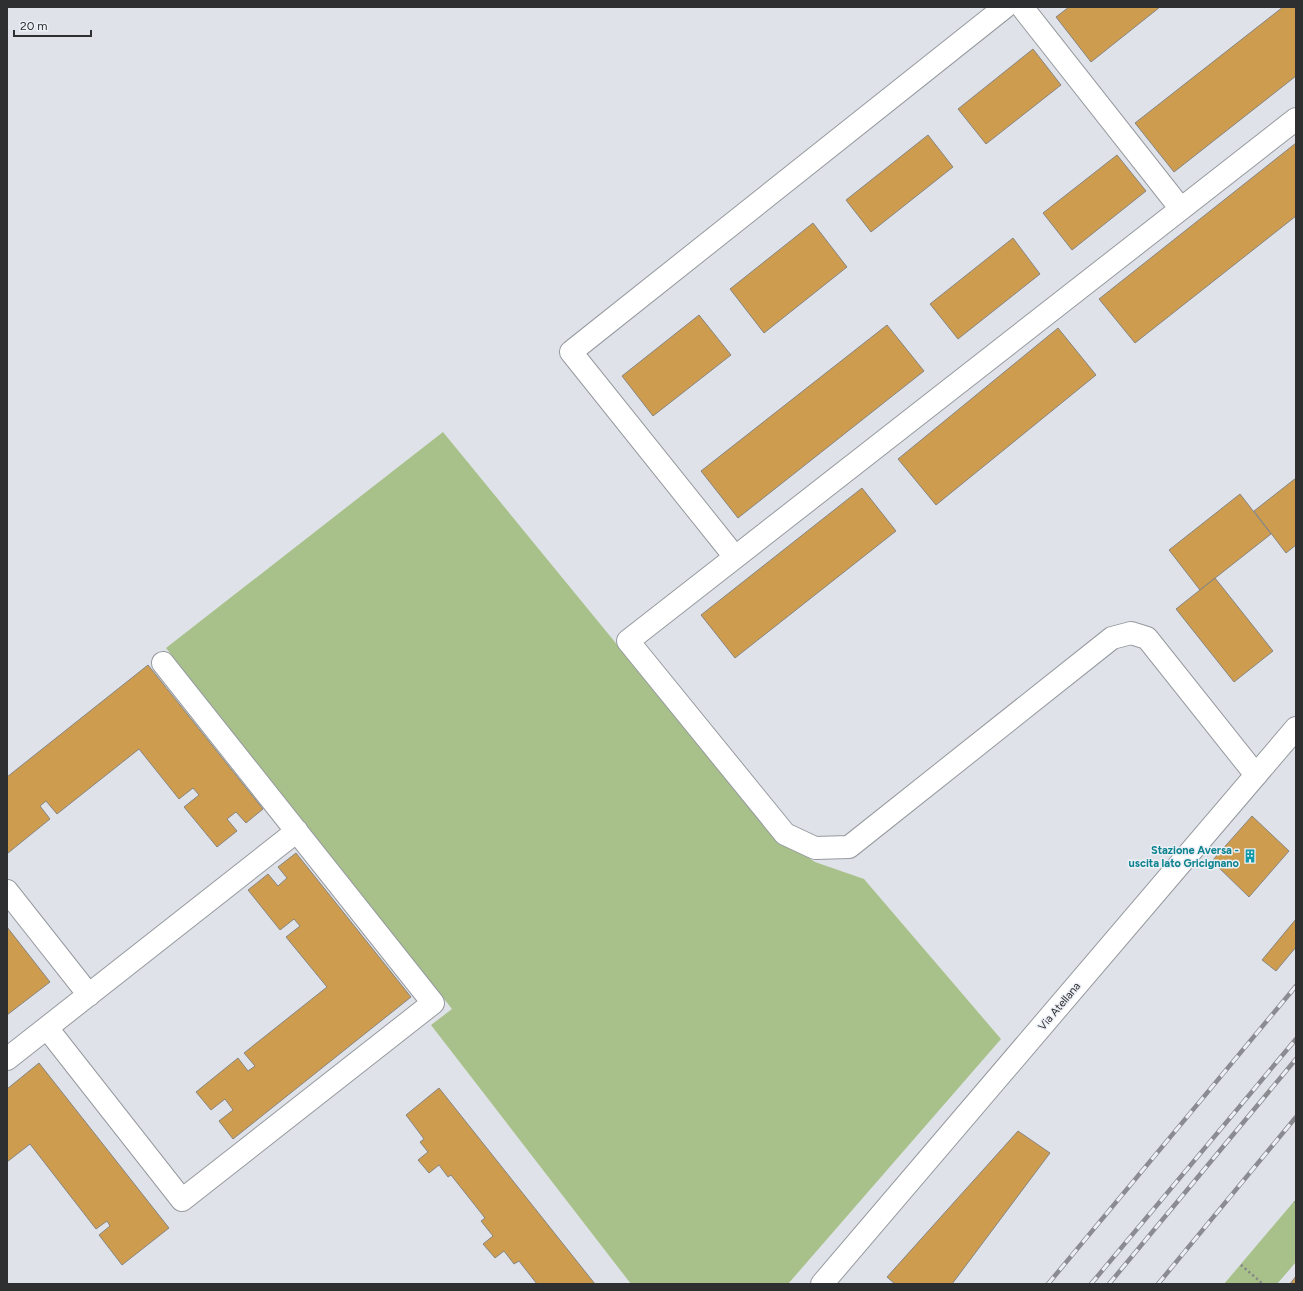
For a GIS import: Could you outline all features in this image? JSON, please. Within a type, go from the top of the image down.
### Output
[{"type":"street","points":[[735,557],[571,352],[1005,7]]},
{"type":"street","points":[[1022,7],[1181,209]]},
{"type":"street","points":[[1256,775],[1147,638],[1131,633],[1112,638],[849,847],[815,848],[785,834],[628,642],[1296,118]]},
{"type":"street","points":[[47,1028],[182,1200],[433,1003],[163,662]]},
{"type":"street","name":"Via Atellana","points":[[822,1284],[1296,728]]},
{"type":"street","points":[[7,1059],[297,831]]},
{"type":"street","points":[[7,890],[89,995]]},
{"type":"path","points":[[1241,1265],[1263,1284]]},
{"type":"green space","points":[[443,432],[773,835],[815,862],[864,879],[1001,1039],[788,1284],[631,1284],[431,1025],[452,1009],[166,648]]},
{"type":"green space","points":[[1296,1199],[1296,1262],[1277,1284],[1224,1284]]},
{"type":"building","points":[[1069,7],[1160,7],[1091,62],[1056,17]]},
{"type":"building","points":[[1283,7],[1296,7],[1296,76],[1174,172],[1135,123]]},
{"type":"building","points":[[1033,49],[1061,85],[986,144],[958,109]]},
{"type":"building","points":[[928,135],[953,167],[871,232],[846,200]]},
{"type":"building","points":[[1296,143],[1296,216],[1135,343],[1099,299]]},
{"type":"building","points":[[1117,155],[1146,191],[1072,250],[1043,213]]},
{"type":"building","points":[[813,223],[847,267],[764,333],[730,289]]},
{"type":"building","points":[[1013,238],[1040,274],[958,339],[930,304]]},
{"type":"building","points":[[699,315],[731,355],[653,416],[622,376]]},
{"type":"building","points":[[887,325],[924,371],[738,518],[701,471]]},
{"type":"building","points":[[1058,328],[1096,375],[936,505],[898,459]]},
{"type":"building","points":[[1296,478],[1296,545],[1286,553],[1254,511]]},
{"type":"building","points":[[862,488],[896,531],[735,658],[701,615]]},
{"type":"building","points":[[1240,494],[1271,534],[1200,590],[1169,550]]},
{"type":"building","points":[[1215,578],[1273,651],[1234,682],[1176,609]]},
{"type":"building","points":[[148,665],[263,809],[246,823],[236,812],[227,819],[237,831],[217,847],[184,807],[199,795],[193,788],[179,799],[139,749],[57,814],[46,801],[40,806],[50,819],[8,853],[7,777]]},
{"type":"building","name":"Stazione Aversa - uscita lato Gricignano","points":[[1252,816],[1289,851],[1249,897],[1212,861]]},
{"type":"building","points":[[296,853],[411,997],[233,1139],[219,1121],[233,1110],[225,1099],[211,1110],[196,1092],[238,1058],[248,1071],[255,1066],[244,1053],[327,987],[286,937],[300,926],[294,919],[280,930],[248,890],[268,874],[278,886],[287,878],[278,867]]},
{"type":"building","points":[[1296,919],[1296,947],[1276,971],[1262,960]]},
{"type":"building","points":[[7,927],[50,982],[7,1015]]},
{"type":"building","points":[[39,1063],[169,1228],[122,1265],[99,1235],[110,1226],[107,1221],[96,1229],[30,1144],[7,1162],[7,1089]]},
{"type":"building","points":[[439,1088],[595,1284],[537,1284],[519,1261],[514,1264],[504,1251],[495,1258],[483,1244],[493,1236],[481,1221],[485,1218],[451,1175],[448,1177],[439,1165],[429,1173],[418,1160],[428,1152],[420,1142],[424,1139],[406,1115]]},
{"type":"building","points":[[1018,1131],[1050,1153],[952,1284],[895,1284],[887,1277]]},
{"type":"building","points":[[1296,1276],[1296,1284],[1290,1284]]},
{"type":"railway","points":[[1048,1284],[1296,986]]},
{"type":"railway","points":[[1091,1284],[1296,1039]]},
{"type":"railway","points":[[1109,1284],[1296,1059]]},
{"type":"railway","points":[[1158,1284],[1296,1117]]},
{"type":"place","name":"Stazione Aversa - uscita lato Gricignano","points":[[1250,856]]}]
